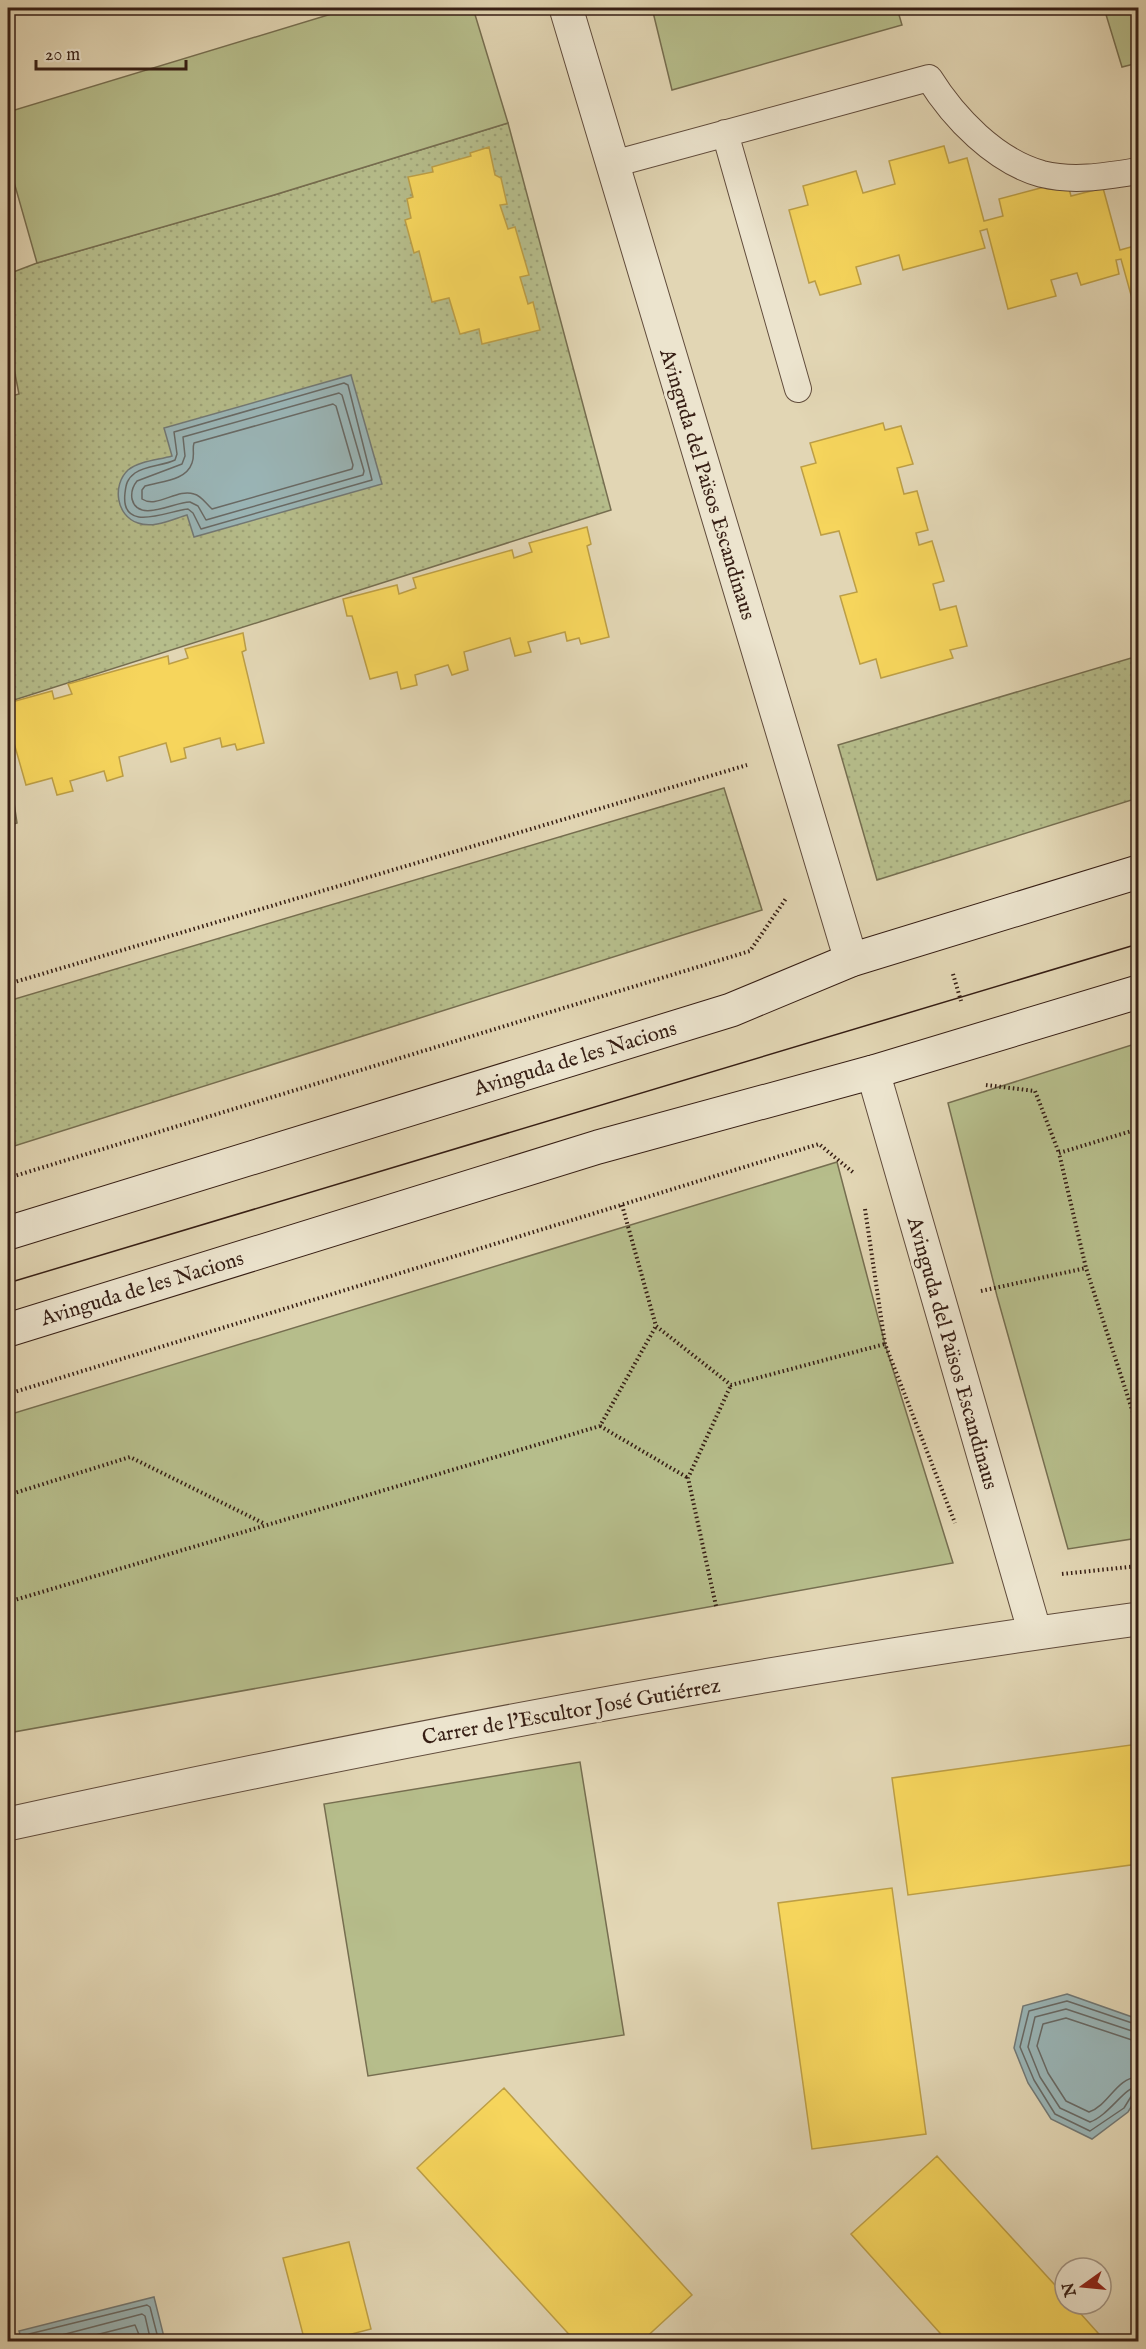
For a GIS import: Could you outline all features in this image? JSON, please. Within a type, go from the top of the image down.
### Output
[{"type":"street","name":"Avinguda del Països Escandinaus","points":[[567,8],[826,886],[851,960]]},
{"type":"street","name":"Avinguda de les Nacions","points":[[8,1233],[731,1010],[851,960],[1138,872]]},
{"type":"street","name":"Avinguda de les Nacions","points":[[8,1330],[598,1147],[873,1072],[1138,992]]},
{"type":"street","name":"Avinguda del Països Escandinaus","points":[[873,1072],[1035,1633]]},
{"type":"street","name":"Carrer de l'Escultor José Gutiérrez","points":[[8,1824],[270,1767],[746,1678],[1138,1619]]},
{"type":"lane","points":[[613,164],[929,78],[940,95],[970,130],[1011,161],[1043,174],[1083,178],[1138,171]]},
{"type":"lane","points":[[725,133],[798,389]]},
{"type":"path","points":[[8,984],[788,753]]},
{"type":"path","points":[[8,1178],[750,951],[787,897],[826,886]]},
{"type":"path","points":[[983,1084],[1035,1091],[1059,1154],[1086,1268],[1138,1428]]},
{"type":"path","points":[[1059,1154],[1138,1129]]},
{"type":"path","points":[[8,1394],[819,1144],[860,1177]]},
{"type":"path","points":[[863,1199],[885,1344],[963,1543],[1009,1540]]},
{"type":"path","points":[[622,1205],[656,1326],[731,1385]]},
{"type":"path","points":[[975,1293],[1086,1268]]},
{"type":"path","points":[[8,1602],[600,1426],[656,1326]]},
{"type":"path","points":[[731,1385],[885,1344]]},
{"type":"path","points":[[716,1606],[688,1478],[731,1385]]},
{"type":"path","points":[[600,1426],[688,1478]]},
{"type":"path","points":[[8,1495],[130,1458],[266,1524]]},
{"type":"path","points":[[1052,1575],[1138,1566]]},
{"type":"green space","points":[[351,8],[473,8],[508,123],[274,195],[37,263],[8,161],[8,112]]},
{"type":"green space","points":[[652,8],[897,8],[902,25],[672,90]]},
{"type":"green space","points":[[1104,8],[1138,8],[1138,63],[1122,67]]},
{"type":"green space","points":[[508,123],[611,510],[8,702],[8,397],[19,394],[8,339],[8,274],[37,263],[274,195]]},
{"type":"green space","points":[[1138,656],[1138,798],[877,880],[838,745]]},
{"type":"green space","points":[[8,762],[17,823],[8,826]]},
{"type":"green space","points":[[724,788],[762,910],[8,1148],[8,1001]]},
{"type":"green space","points":[[1138,1043],[1138,1538],[1068,1549],[997,1296],[948,1103]]},
{"type":"green space","points":[[837,1162],[885,1344],[953,1563],[8,1733],[8,1415]]},
{"type":"green space","points":[[580,1762],[624,2035],[368,2076],[324,1804]]},
{"type":"water","points":[[351,375],[382,484],[194,537],[187,515],[163,523],[144,525],[125,514],[118,492],[123,476],[132,467],[172,456],[164,428]]},
{"type":"water","points":[[1067,1994],[1135,2018],[1138,2022],[1138,2096],[1128,2112],[1092,2139],[1051,2119],[1028,2083],[1014,2048],[1023,2006]]},
{"type":"water","points":[[154,2297],[165,2341],[22,2341],[19,2331]]},
{"type":"building: Homes","points":[[944,146],[949,163],[967,158],[984,221],[1003,216],[999,199],[1067,181],[1071,196],[1103,188],[1120,250],[1138,245],[1138,320],[1121,259],[1116,260],[1119,274],[1081,285],[1077,273],[1051,280],[1056,296],[1008,309],[987,229],[980,231],[985,248],[903,270],[899,255],[856,267],[861,284],[820,295],[815,281],[809,283],[789,210],[808,205],[803,186],[856,171],[863,193],[895,184],[889,161]]},
{"type":"building: Homes","points":[[489,147],[495,175],[501,178],[507,204],[500,205],[508,229],[515,227],[529,275],[520,277],[528,304],[533,302],[540,330],[482,344],[479,329],[460,334],[449,298],[432,302],[419,251],[414,253],[405,220],[411,218],[407,199],[413,197],[408,177],[433,172],[432,167],[471,156],[470,153]]},
{"type":"building: Homes","points":[[883,423],[885,430],[901,426],[913,464],[897,468],[904,494],[917,491],[928,530],[916,533],[919,545],[932,541],[944,581],[933,584],[940,610],[956,606],[967,646],[950,650],[953,658],[881,678],[876,659],[860,664],[840,596],[857,592],[839,531],[821,535],[801,467],[816,463],[810,443]]},
{"type":"building: Homes","points":[[587,527],[591,544],[587,546],[609,637],[581,644],[579,638],[567,641],[565,632],[528,642],[531,652],[515,656],[510,638],[464,652],[468,670],[452,675],[448,665],[415,675],[417,685],[401,689],[397,672],[370,679],[352,616],[347,616],[343,599],[397,585],[399,594],[416,588],[413,578],[512,550],[514,558],[532,552],[529,543]]},
{"type":"building: Homes","points":[[243,633],[246,650],[242,652],[264,743],[237,750],[235,744],[222,747],[220,738],[184,748],[186,758],[171,762],[166,743],[119,757],[123,776],[107,781],[104,771],[70,781],[73,791],[57,795],[52,778],[26,785],[8,722],[8,703],[52,691],[54,699],[72,694],[68,684],[168,656],[169,664],[188,658],[185,649]]},
{"type":"building: Homes","points":[[1138,1744],[1138,1864],[908,1895],[892,1778]]},
{"type":"building: Homes","points":[[892,1888],[926,2134],[812,2149],[778,1903]]},
{"type":"building: Homes","points":[[504,2088],[692,2295],[641,2342],[576,2342],[417,2168]]},
{"type":"building: Homes","points":[[937,2156],[1053,2283],[1053,2316],[1083,2316],[1106,2342],[948,2342],[851,2234]]},
{"type":"building: Homes","points":[[349,2242],[371,2329],[321,2342],[305,2342],[283,2258]]},
{"type":"building: Schools","points":[[981,8],[1078,8],[1078,10],[982,12]]},
{"type":"tram line","points":[[8,1283],[1138,944]]}]
